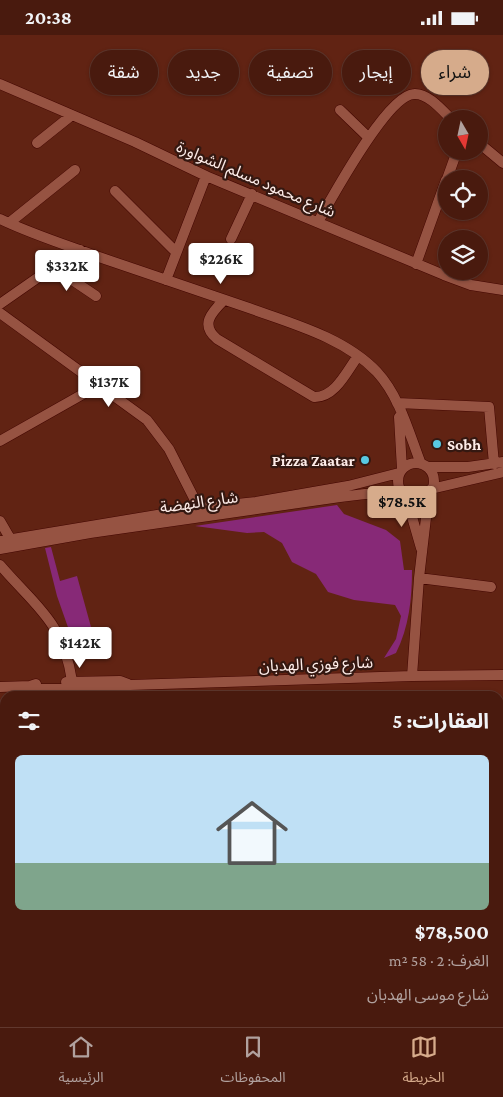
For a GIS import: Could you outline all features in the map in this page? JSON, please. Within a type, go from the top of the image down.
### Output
[{"type":"street","name":"شارع محمود مسلم الشواورة","points":[[0,84],[135,142],[206,176],[416,264],[471,285],[503,290]]},
{"type":"street","points":[[318,222],[368,137],[404,96],[418,94],[428,98],[441,110]]},
{"type":"street","points":[[340,110],[368,137]]},
{"type":"street","points":[[37,143],[72,115]]},
{"type":"street","points":[[488,150],[503,163]]},
{"type":"street","points":[[4,221],[75,170]]},
{"type":"street","points":[[166,280],[206,176]]},
{"type":"street","points":[[115,191],[176,252]]},
{"type":"street","points":[[231,239],[252,194]]},
{"type":"street","points":[[416,264],[438,204]]},
{"type":"street","points":[[4,221],[80,250],[224,299],[318,334],[358,356],[378,373],[392,392],[424,466],[433,475],[420,578],[412,676]]},
{"type":"street","points":[[0,305],[80,250]]},
{"type":"street","points":[[53,267],[96,296]]},
{"type":"street","points":[[224,299],[209,319],[208,328],[210,333],[225,344],[314,397],[326,396],[334,389],[358,356]]},
{"type":"street","points":[[0,313],[134,409],[155,428],[169,449],[201,513]]},
{"type":"street","points":[[0,441],[99,385]]},
{"type":"street","points":[[398,405],[489,407],[498,463],[468,467],[424,466],[411,463],[401,471]]},
{"type":"street","points":[[398,405],[401,471],[398,484],[405,495],[423,553]]},
{"type":"street","name":"شارع النهضة","points":[[0,549],[201,513],[256,501],[348,486],[401,471]]},
{"type":"street","points":[[405,495],[416,499],[421,498],[430,491],[503,472]]},
{"type":"street","name":"شارع النهضة","points":[[5,541],[201,513],[365,494],[405,495]]},
{"type":"street","points":[[0,521],[5,541]]},
{"type":"street","points":[[0,565],[40,607],[51,622],[83,688]]},
{"type":"street","points":[[420,578],[491,587]]},
{"type":"street","name":"شارع فوزي الهدبان","points":[[108,691],[130,685],[503,675]]},
{"type":"street","name":"شارع فوزي الهدبان","points":[[0,687],[30,686],[40,689],[83,688],[120,681],[130,685]]},
{"type":"shaded area","points":[[337,505],[344,514],[386,530],[400,541],[404,570],[412,570],[410,602],[404,633],[396,653],[384,658],[396,639],[401,616],[395,605],[354,600],[328,592],[316,574],[292,562],[282,543],[264,532],[247,533],[195,526]]},
{"type":"shaded area","points":[[51,547],[60,581],[77,576],[91,627],[70,633],[57,596],[45,548]]},
{"type":"place","name":"Sobh","points":[[437,444]]},
{"type":"place","name":"Pizza Zaatar","points":[[365,460]]}]
